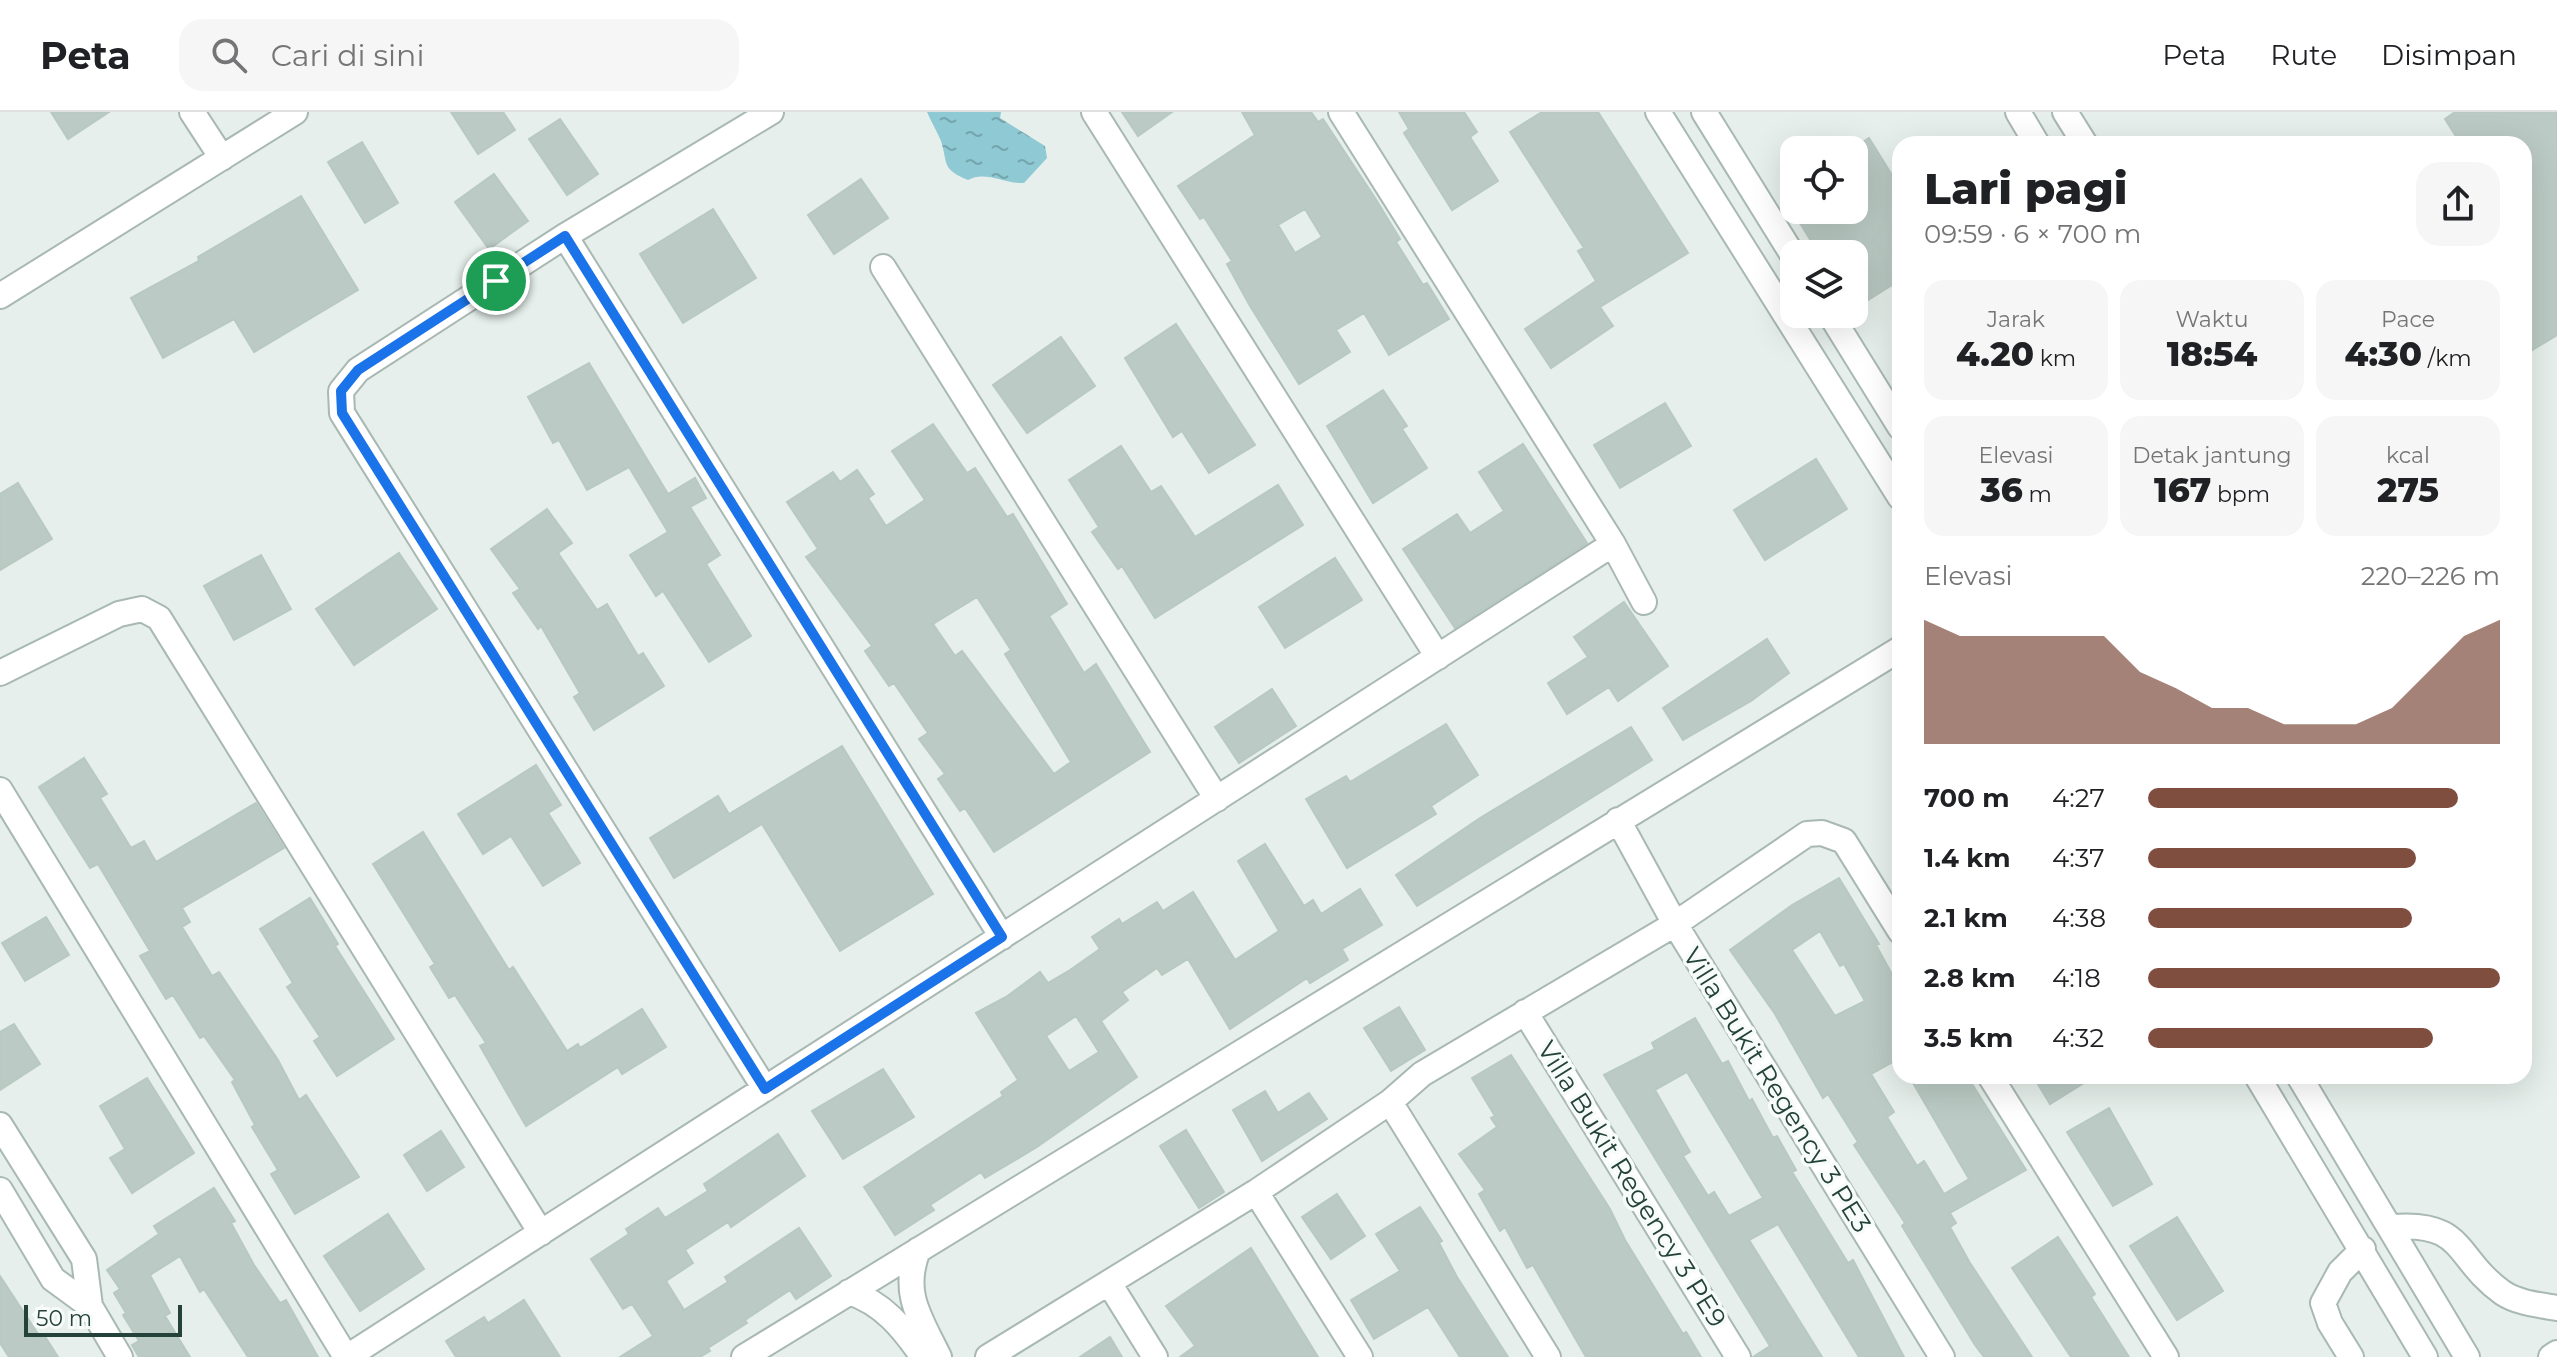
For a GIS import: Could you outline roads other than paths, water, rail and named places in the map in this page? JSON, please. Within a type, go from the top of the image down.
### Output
[{"type":"street","points":[[192,112],[222,158]]},
{"type":"street","points":[[0,296],[295,112]]},
{"type":"street","points":[[765,1089],[342,413],[341,391],[358,370],[565,236],[771,112]]},
{"type":"street","points":[[1094,112],[1438,657]]},
{"type":"street","points":[[1341,112],[1613,544],[1644,602]]},
{"type":"street","points":[[1658,112],[1892,484]]},
{"type":"street","points":[[1704,112],[1783,240]]},
{"type":"street","points":[[2018,112],[2032,136]]},
{"type":"street","points":[[2065,112],[2080,136]]},
{"type":"street","points":[[565,236],[1002,937]]},
{"type":"street","points":[[883,267],[1217,799]]},
{"type":"street","points":[[1839,328],[1892,414]]},
{"type":"street","points":[[0,790],[346,1357],[1613,544]]},
{"type":"street","points":[[0,673],[119,614],[142,609],[159,618],[541,1233]]},
{"type":"street","points":[[744,1357],[1892,654]]},
{"type":"street","name":"Villa Bukit Regency 3 PE3","points":[[1618,820],[1675,924],[1942,1357]]},
{"type":"street","name":"Villa Bukit Regency 3 PE9","points":[[988,1357],[1256,1192],[1390,1102],[1422,1074],[1675,924],[1807,834],[1822,833],[1844,841],[1892,918]]},
{"type":"street","name":"Villa Bukit Regency 3 PE9","points":[[1525,1012],[1738,1357]]},
{"type":"street","points":[[1995,1084],[2166,1357]]},
{"type":"street","points":[[2262,1084],[2425,1357]]},
{"type":"street","points":[[2304,1084],[2467,1357]]},
{"type":"street","points":[[1390,1102],[1548,1357]]},
{"type":"street","points":[[0,1125],[84,1259],[90,1306],[120,1357]]},
{"type":"street","points":[[0,1190],[53,1279],[90,1306]]},
{"type":"street","points":[[1256,1192],[1360,1357]]},
{"type":"street","points":[[2392,1227],[2432,1227],[2449,1236],[2505,1295],[2557,1308]]},
{"type":"street","points":[[2351,1357],[2330,1323],[2323,1303],[2340,1272],[2363,1249]]},
{"type":"street","points":[[918,1250],[909,1273],[910,1287],[939,1357]]},
{"type":"street","points":[[1109,1283],[1155,1357]]},
{"type":"street","points":[[849,1292],[868,1298],[884,1310],[923,1357]]},
{"type":"street","points":[[2551,1357],[2557,1353]]},
{"type":"water","points":[[927,112],[1001,112],[1000,118],[1045,146],[1047,158],[1024,183],[981,176],[968,180],[949,169],[941,141]]}]
